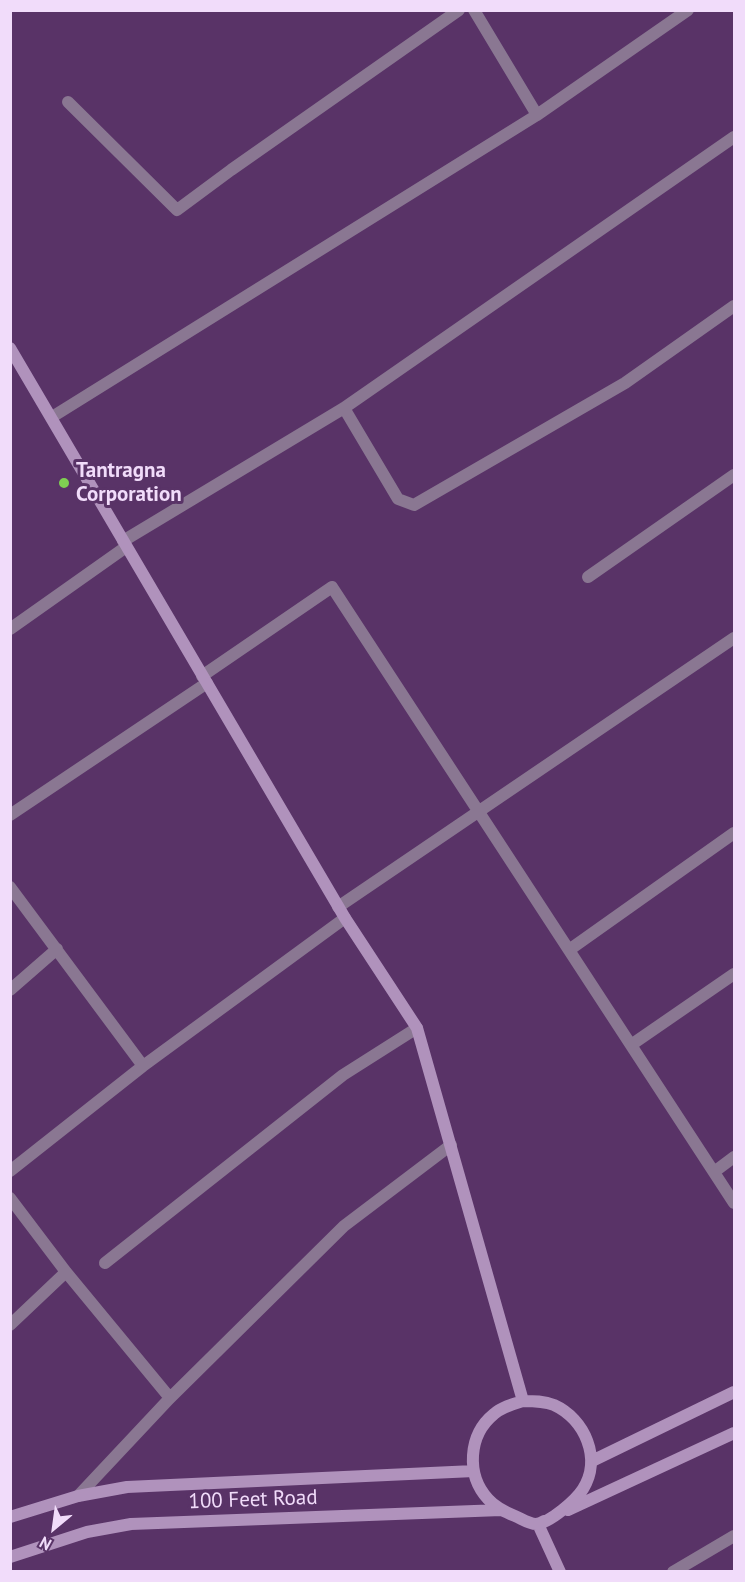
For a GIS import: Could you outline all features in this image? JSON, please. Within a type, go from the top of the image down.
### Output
[{"type":"main road","points":[[10,348],[342,912],[417,1028],[523,1401]]},
{"type":"main road","points":[[592,1461],[735,1392]]},
{"type":"main road","points":[[538,1524],[575,1500],[585,1487],[592,1461],[584,1432],[566,1411],[539,1401],[523,1401],[507,1405],[483,1425],[472,1455],[474,1471],[479,1486],[488,1500],[501,1510],[538,1524],[735,1432]]},
{"type":"main road","name":"100 Feet Road","points":[[10,1517],[78,1496],[127,1486],[474,1471]]},
{"type":"main road","name":"100 Feet Road","points":[[10,1557],[87,1532],[131,1524],[501,1510]]},
{"type":"main road","points":[[538,1524],[560,1572]]},
{"type":"street","points":[[68,102],[177,210],[459,10]]},
{"type":"street","points":[[474,10],[537,115]]},
{"type":"street","points":[[52,417],[537,115],[688,10]]},
{"type":"street","points":[[10,629],[124,544],[344,408],[735,137]]},
{"type":"street","points":[[344,408],[398,499],[414,505],[625,383],[735,306]]},
{"type":"street","points":[[588,577],[735,475]]},
{"type":"street","points":[[10,815],[332,587],[735,1203]]},
{"type":"street","points":[[10,1171],[342,912],[479,812],[735,638]]},
{"type":"street","points":[[569,950],[735,833]]},
{"type":"street","points":[[10,887],[143,1066]]},
{"type":"street","points":[[10,990],[57,949]]},
{"type":"street","points":[[631,1045],[735,974]]},
{"type":"street","points":[[105,1263],[343,1075],[417,1028]]},
{"type":"street","points":[[78,1496],[170,1398],[344,1226],[451,1145]]},
{"type":"street","points":[[714,1172],[735,1157]]},
{"type":"street","points":[[10,1198],[66,1272],[170,1398]]},
{"type":"street","points":[[10,1325],[66,1272]]},
{"type":"street","points":[[673,1572],[735,1536]]},
{"type":"place","name":"Tantragna Corporation","points":[[64,483]]}]
